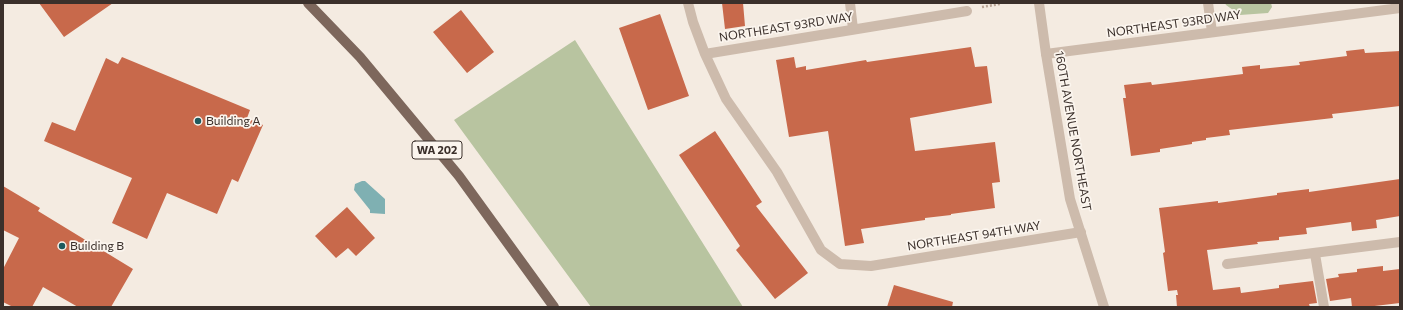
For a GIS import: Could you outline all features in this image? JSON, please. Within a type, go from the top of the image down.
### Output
[{"type":"main road","name":"WA 202","points":[[308,3],[360,57],[459,176],[554,307]]},
{"type":"street","name":"NORTHEAST 94TH WAY","points":[[688,3],[693,22],[705,54],[726,99],[777,172],[821,250],[840,264],[871,266],[1081,232]]},
{"type":"street","points":[[850,3],[854,29]]},
{"type":"street","name":"160TH AVENUE NORTHEAST","points":[[1039,3],[1070,199],[1104,307]]},
{"type":"street","points":[[1208,3],[1212,32]]},
{"type":"street","name":"NORTHEAST 93RD WAY","points":[[1046,54],[1400,8]]},
{"type":"street","name":"NORTHEAST 93RD WAY","points":[[705,54],[971,9]]},
{"type":"street","points":[[1227,264],[1400,242]]},
{"type":"street","points":[[1315,254],[1324,307]]},
{"type":"path","points":[[971,9],[1000,4]]},
{"type":"green space","points":[[1225,3],[1271,3],[1272,7],[1268,13],[1240,15]]},
{"type":"green space","points":[[575,40],[743,307],[591,307],[454,120]]},
{"type":"water","points":[[365,181],[385,199],[385,214],[370,213],[370,210],[354,190],[355,184]]},
{"type":"building","points":[[39,3],[113,3],[64,37]]},
{"type":"building","points":[[722,3],[743,3],[745,26],[725,29]]},
{"type":"building","points":[[461,10],[494,52],[467,73],[433,32]]},
{"type":"building","points":[[660,14],[689,96],[648,110],[619,28]]},
{"type":"building","points":[[971,47],[975,67],[987,66],[992,103],[910,118],[915,151],[995,142],[1000,182],[992,183],[995,208],[861,229],[864,243],[845,246],[828,131],[789,137],[776,60],[794,57],[796,68],[806,66],[806,70],[866,60],[867,62]]},
{"type":"building","points":[[1364,49],[1365,53],[1400,51],[1400,106],[1332,114],[1333,118],[1229,130],[1230,135],[1206,138],[1206,140],[1192,142],[1192,144],[1160,149],[1160,152],[1131,156],[1123,98],[1126,98],[1124,85],[1151,82],[1152,85],[1243,74],[1242,67],[1260,65],[1260,69],[1300,65],[1299,62],[1347,56],[1346,51]]},
{"type":"building","points":[[122,57],[250,110],[247,118],[263,125],[238,182],[232,179],[217,214],[167,193],[147,239],[112,223],[132,178],[44,141],[52,122],[75,131],[106,58],[118,64]]},
{"type":"building","points":[[715,131],[762,202],[756,206],[808,273],[775,299],[736,250],[740,246],[679,155]]},
{"type":"building","points":[[1400,179],[1400,216],[1376,220],[1377,228],[1352,231],[1351,222],[1306,228],[1307,234],[1279,237],[1279,240],[1207,250],[1213,290],[1240,287],[1241,293],[1279,288],[1279,285],[1313,281],[1317,303],[1309,304],[1310,307],[1177,307],[1177,290],[1168,291],[1163,253],[1165,252],[1159,208],[1218,201],[1218,203],[1277,195],[1277,193],[1309,189],[1309,192]]},
{"type":"building","name":"Building B","points":[[3,186],[40,208],[38,211],[133,269],[111,307],[78,307],[43,287],[32,307],[13,307],[3,302],[3,269],[19,238],[3,230]]},
{"type":"building","points":[[347,207],[375,238],[356,256],[348,248],[336,258],[315,236]]},
{"type":"building","points":[[1383,266],[1383,271],[1400,269],[1400,303],[1352,307],[1351,298],[1330,301],[1326,279],[1339,277],[1338,274],[1357,272],[1357,269]]},
{"type":"building","points":[[894,285],[953,302],[952,307],[887,307]]},
{"type":"place","name":"Building A","points":[[198,121]]},
{"type":"place","name":"Building B","points":[[62,246]]}]
